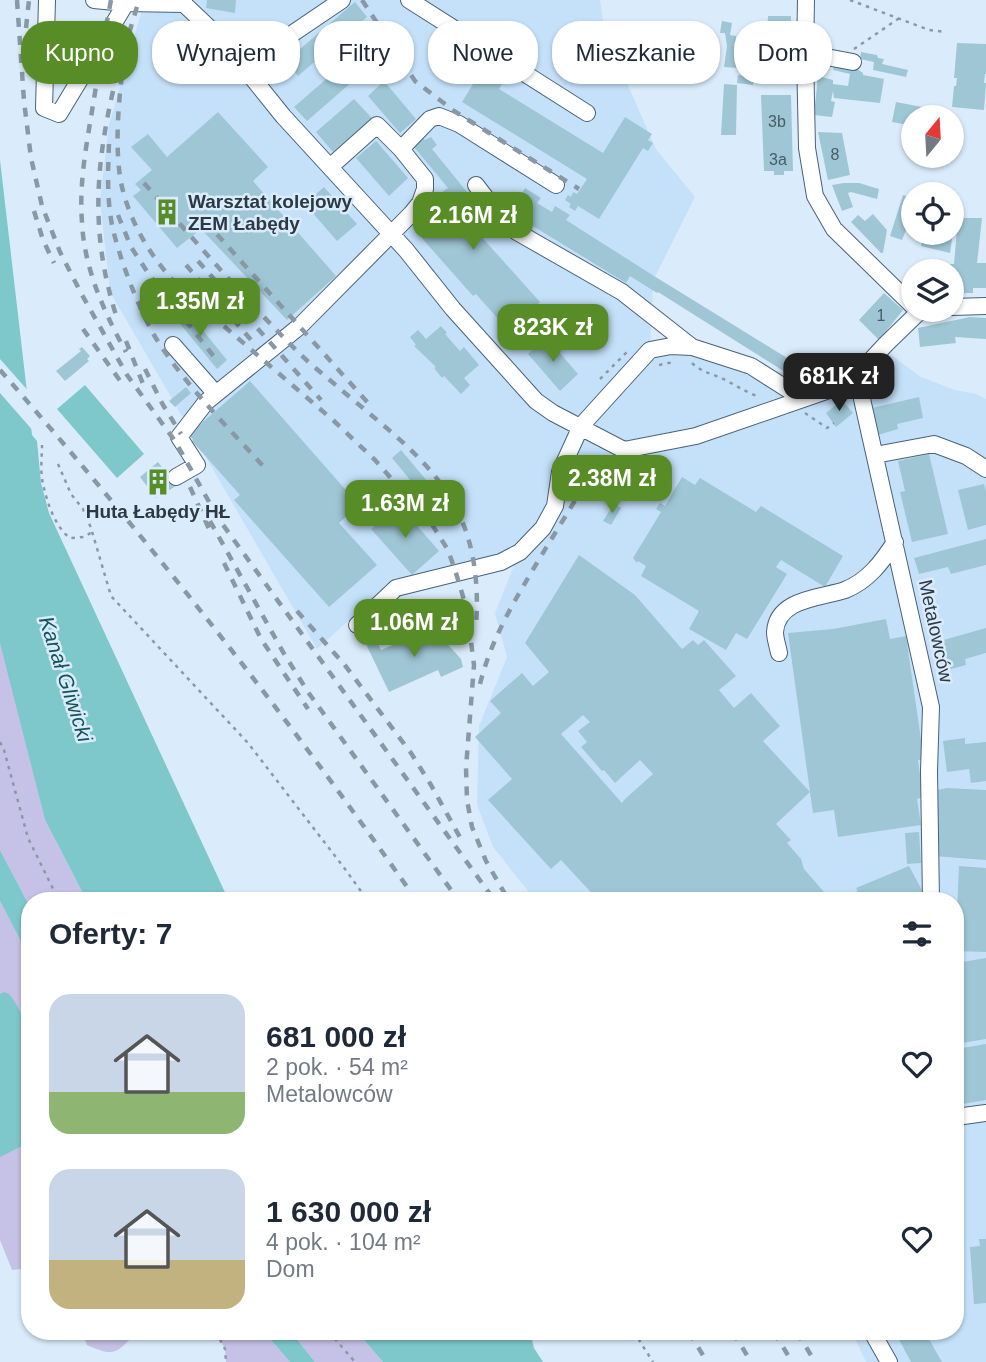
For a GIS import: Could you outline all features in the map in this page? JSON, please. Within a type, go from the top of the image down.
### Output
[{"type":"street","points":[[47,0],[44,108],[59,114],[125,3]]},
{"type":"street","points":[[94,0],[125,3],[184,2],[203,21]]},
{"type":"street","points":[[300,28],[342,0]]},
{"type":"street","points":[[409,0],[587,113]]},
{"type":"street","points":[[806,0],[806,21]]},
{"type":"street","points":[[832,54],[853,55]]},
{"type":"street","points":[[257,84],[391,233],[453,309],[536,401],[553,413],[624,450],[696,436],[804,406],[858,374],[909,322]]},
{"type":"street","points":[[806,84],[807,148],[815,196],[834,229],[901,291]]},
{"type":"street","points":[[401,149],[430,120],[439,116],[458,124],[556,185]]},
{"type":"street","points":[[176,477],[197,465],[179,437],[206,402],[300,326],[411,214],[420,203],[425,189],[425,179],[377,125],[330,167]]},
{"type":"street","points":[[476,185],[502,219],[517,232],[622,292],[690,352]]},
{"type":"street","points":[[964,307],[986,306]]},
{"type":"street","points":[[173,345],[216,394]]},
{"type":"street","points":[[357,625],[396,588],[501,562],[520,552],[544,528],[555,506],[560,472],[581,426],[650,350],[671,346],[751,366],[804,406]]},
{"type":"street","name":"Metalowców","points":[[858,374],[931,707],[931,892]]},
{"type":"street","points":[[875,455],[934,444],[966,456],[986,468]]},
{"type":"street","points":[[779,653],[775,632],[779,618],[791,606],[806,598],[846,589],[868,577],[895,542]]},
{"type":"street","points":[[964,1116],[986,1113]]},
{"type":"street","points":[[877,1340],[890,1362]]},
{"type":"path","points":[[850,0],[929,30],[946,32]]},
{"type":"path","points":[[853,55],[898,19]]},
{"type":"path","points":[[690,352],[699,369],[757,396]]},
{"type":"path","points":[[659,365],[678,360]]},
{"type":"path","points":[[804,406],[827,428],[834,423]]},
{"type":"path","points":[[42,445],[42,483],[54,517],[70,538],[84,537],[92,530]]},
{"type":"path","points":[[58,464],[71,494],[83,509],[92,530],[111,596],[248,743],[362,892]]},
{"type":"path","points":[[0,742],[28,838],[55,892]]},
{"type":"path","points":[[220,1340],[225,1349],[226,1362]]},
{"type":"path","points":[[336,1340],[355,1362]]},
{"type":"path","points":[[639,1340],[653,1362]]},
{"type":"shaded area","points":[[108,0],[600,0],[603,21],[552,21],[552,84],[627,84],[656,149],[695,197],[653,281],[650,350],[671,346],[827,383],[839,399],[891,355],[921,377],[986,399],[986,1362],[866,1362],[856,1340],[964,1340],[964,892],[529,892],[493,847],[477,805],[479,726],[507,657],[495,613],[519,553],[388,585],[317,649],[110,292],[100,200],[109,125],[121,84],[138,84],[138,24],[143,6]]},
{"type":"shaded area","points":[[0,640],[45,820],[82,892],[22,892],[0,850]]},
{"type":"shaded area","points":[[0,901],[21,942],[21,1269],[12,1270],[0,1240]]},
{"type":"shaded area","points":[[85,1340],[129,1340],[120,1349],[110,1352],[87,1345]]},
{"type":"shaded area","points":[[220,1340],[271,1340],[290,1362],[226,1362],[225,1349]]},
{"type":"shaded area","points":[[297,1340],[364,1340],[383,1362],[315,1362]]},
{"type":"water","name":"Kanał Gliwicki","points":[[0,160],[32,435],[37,441],[41,483],[49,513],[225,892],[82,892],[45,820],[0,643]]},
{"type":"water","points":[[85,385],[144,454],[117,478],[57,409]]},
{"type":"water","points":[[0,850],[22,892],[21,942],[0,901]]},
{"type":"water","points":[[0,994],[9,994],[21,1013],[21,1146],[0,1157]]},
{"type":"water","points":[[271,1340],[297,1340],[315,1362],[290,1362]]},
{"type":"water","points":[[364,1340],[532,1340],[543,1362],[383,1362]]},
{"type":"pier","points":[[0,359],[31,394],[35,433],[0,393]]},
{"type":"building","points":[[207,0],[236,0],[235,13],[206,8]]},
{"type":"building","points":[[355,2],[367,17],[362,21],[333,21]]},
{"type":"building","points":[[768,16],[791,16],[791,21],[768,21]]},
{"type":"building","points":[[722,21],[732,23],[730,35],[734,36],[734,68],[724,67],[727,46],[725,33],[720,33]]},
{"type":"building","points":[[314,37],[314,62],[300,74],[300,49]]},
{"type":"building","points":[[957,43],[986,44],[984,110],[952,105],[957,78],[954,78]]},
{"type":"building","points":[[861,52],[884,59],[882,64],[908,70],[906,77],[873,70],[874,62],[860,59]]},
{"type":"building","points":[[834,63],[854,67],[863,75],[884,79],[880,103],[834,98],[833,91],[831,101],[835,102],[832,117],[814,115],[817,84],[832,84],[832,80],[833,84],[848,86],[850,74],[833,70]]},
{"type":"building","points":[[320,84],[350,84],[307,121],[294,107]]},
{"type":"building","points":[[381,84],[387,84],[416,119],[400,133],[368,96]]},
{"type":"building","points":[[473,84],[502,84],[499,89],[603,153],[625,117],[652,134],[648,140],[653,143],[648,151],[643,148],[599,219],[578,206],[575,211],[565,200],[568,195],[571,197],[573,192],[577,194],[587,179],[462,102]]},
{"type":"building","points":[[724,84],[737,85],[736,135],[721,135]]},
{"type":"building","points":[[761,95],[791,95],[793,171],[784,171],[784,175],[764,171]]},
{"type":"building","points":[[354,99],[372,118],[333,152],[316,132]]},
{"type":"building","points":[[896,102],[912,105],[901,105],[901,124],[892,122]]},
{"type":"building","points":[[218,112],[268,167],[253,181],[336,276],[287,320],[201,229],[177,248],[133,196],[141,190],[135,184],[152,170],[131,147],[148,134],[167,157]]},
{"type":"building","points":[[818,132],[842,133],[850,175],[828,180]]},
{"type":"building","points":[[420,135],[425,140],[431,137],[437,145],[432,149],[467,192],[453,205],[442,192],[448,188],[414,147]]},
{"type":"building","points":[[376,141],[408,178],[389,196],[356,158]]},
{"type":"building","points":[[859,183],[879,189],[877,199],[848,193],[853,207],[842,211],[832,185]]},
{"type":"building","points":[[324,187],[357,224],[337,241],[305,204]]},
{"type":"building","points":[[525,188],[541,198],[537,203],[552,212],[555,206],[570,215],[566,220],[800,366],[793,377],[658,292],[630,276],[626,283],[510,212]]},
{"type":"building","points":[[901,201],[901,240],[890,236]]},
{"type":"building","points":[[453,205],[540,302],[508,330],[476,294],[473,296],[420,236]]},
{"type":"building","points":[[873,214],[887,230],[883,253],[851,222],[858,215],[865,221]]},
{"type":"building","points":[[964,218],[982,218],[977,263],[986,263],[986,288],[973,288],[973,293],[964,293],[964,259],[954,259],[956,245],[964,245]]},
{"type":"building","points":[[921,245],[951,245],[950,253]]},
{"type":"building","points":[[884,293],[901,308],[901,312],[879,340],[859,320]]},
{"type":"building","points":[[183,306],[227,360],[217,369],[173,315]]},
{"type":"building","points":[[570,311],[579,321],[562,336],[553,326]]},
{"type":"building","points":[[964,318],[986,318],[986,339],[955,337],[956,343],[920,347],[918,328],[946,322],[964,322]]},
{"type":"building","points":[[441,326],[460,351],[464,347],[479,365],[464,378],[470,385],[461,394],[444,376],[442,378],[434,368],[436,367],[414,346],[416,345],[410,337],[418,330],[426,339]]},
{"type":"building","points":[[546,337],[578,374],[560,391],[528,354]]},
{"type":"building","points":[[82,347],[90,356],[87,359],[89,361],[65,381],[56,371],[81,351],[79,349]]},
{"type":"building","points":[[250,381],[359,505],[339,523],[377,565],[329,607],[234,500],[240,495],[192,441],[189,434]]},
{"type":"building","points":[[186,387],[191,393],[175,407],[169,401]]},
{"type":"building","points":[[919,397],[923,418],[897,424],[898,429],[878,435],[872,408]]},
{"type":"building","points":[[842,400],[853,413],[836,427],[826,413]]},
{"type":"building","points":[[401,450],[449,507],[439,515],[392,458]]},
{"type":"building","points":[[929,454],[948,534],[912,542],[900,492],[905,491],[898,461]]},
{"type":"building","name":"Huta Łabędy HŁ","points":[[158,462],[176,486],[156,498],[140,477]]},
{"type":"building","points":[[682,477],[695,485],[700,478],[756,512],[761,506],[843,556],[825,587],[781,560],[776,567],[787,574],[747,639],[736,633],[726,650],[689,629],[699,611],[641,576],[646,566],[638,561],[637,563],[633,558],[661,512],[656,509],[660,503],[665,506]]},
{"type":"building","points":[[984,484],[986,525],[968,530],[958,490]]},
{"type":"building","points":[[387,491],[396,502],[379,516],[370,506]]},
{"type":"building","points":[[614,504],[621,508],[611,525],[603,521]]},
{"type":"building","points":[[399,505],[439,551],[412,575],[371,529]]},
{"type":"building","points":[[986,539],[986,565],[951,574],[948,567],[919,574],[914,558]]},
{"type":"building","points":[[579,555],[635,595],[682,649],[693,640],[698,645],[704,640],[736,676],[719,690],[734,708],[751,693],[780,726],[763,741],[810,792],[776,824],[791,840],[787,843],[801,859],[804,869],[824,892],[591,892],[561,860],[551,869],[488,800],[512,779],[475,737],[501,713],[490,701],[522,673],[533,686],[549,672],[525,643]],"holes":[[[583,715],[590,722],[578,731],[587,742],[581,747],[615,783],[640,760],[653,774],[622,803],[561,734]]]},
{"type":"building","points":[[886,619],[890,639],[906,636],[924,760],[918,760],[923,797],[917,799],[921,825],[838,837],[834,810],[813,813],[788,633],[833,629]]},
{"type":"building","points":[[433,628],[461,659],[463,667],[441,677],[438,670],[389,692],[365,642],[375,637],[381,650]]},
{"type":"building","points":[[986,628],[986,653],[965,659],[966,665],[940,672],[933,643]]},
{"type":"building","points":[[965,738],[965,744],[986,742],[986,781],[971,783],[969,769],[947,772],[943,741]]},
{"type":"building","points":[[937,790],[986,790],[986,860],[933,856]]},
{"type":"building","points":[[919,832],[921,863],[907,864],[905,833]]},
{"type":"building","points":[[909,866],[923,892],[858,892],[856,888]]},
{"type":"building","points":[[959,866],[986,868],[986,952],[964,951],[964,892],[958,892]]},
{"type":"building","points":[[986,958],[986,1039],[964,1043],[964,962]]},
{"type":"building","points":[[986,1044],[986,1100],[964,1104],[964,1048]]},
{"type":"building","points":[[979,1239],[986,1239],[986,1303],[974,1304],[970,1247],[980,1246]]},
{"type":"building","points":[[899,1340],[930,1340],[942,1362],[911,1362]]},
{"type":"railway","points":[[17,0],[31,158],[42,206],[60,252],[81,293],[127,375],[175,441],[218,518],[488,892]]},
{"type":"railway","points":[[27,21],[29,0]]},
{"type":"railway","points":[[111,0],[85,152],[81,208],[91,273],[126,352]]},
{"type":"railway","points":[[133,21],[139,0]]},
{"type":"railway","points":[[362,0],[415,81],[454,111],[579,189]]},
{"type":"railway","points":[[121,84],[118,116],[120,174],[127,205],[146,245],[183,291],[334,421],[375,460],[431,523],[448,550],[467,610],[474,665],[466,768],[467,800],[472,827],[486,861],[504,892]]},
{"type":"railway","points":[[113,91],[102,148],[98,203],[102,258],[116,315]]},
{"type":"railway","points":[[109,144],[108,191],[112,224],[122,261],[145,317],[178,370],[264,467]]},
{"type":"railway","points":[[144,183],[278,332],[307,361],[403,442],[433,473],[456,508],[468,536],[476,581],[476,627]]},
{"type":"railway","points":[[34,211],[54,263]]},
{"type":"railway","points":[[118,215],[131,247],[148,273],[219,363]]},
{"type":"railway","points":[[205,221],[369,404]]},
{"type":"railway","points":[[198,261],[321,400]]},
{"type":"railway","points":[[186,265],[252,341]]},
{"type":"railway","points":[[83,329],[121,382]]},
{"type":"railway","points":[[126,341],[143,384]]},
{"type":"railway","points":[[145,369],[181,434]]},
{"type":"railway","points":[[0,370],[216,630],[411,892]]},
{"type":"railway","points":[[480,684],[490,651],[512,605],[595,468]]},
{"type":"railway","points":[[190,487],[210,531]]},
{"type":"railway","points":[[210,521],[308,692],[452,892]]},
{"type":"railway","points":[[224,563],[261,639],[308,709]]},
{"type":"railway","points":[[297,611],[344,664],[411,753],[462,841]]},
{"type":"railway","points":[[694,1340],[707,1362]]},
{"type":"railway","points":[[738,1340],[751,1362]]},
{"type":"railway","points":[[779,1340],[792,1362]]},
{"type":"railway","points":[[802,1340],[815,1362]]},
{"type":"place","name":"Warsztat kolejowy ZEM Łabędy","points":[[167,212]]},
{"type":"place","name":"Huta Łabędy HŁ","points":[[158,482]]}]
